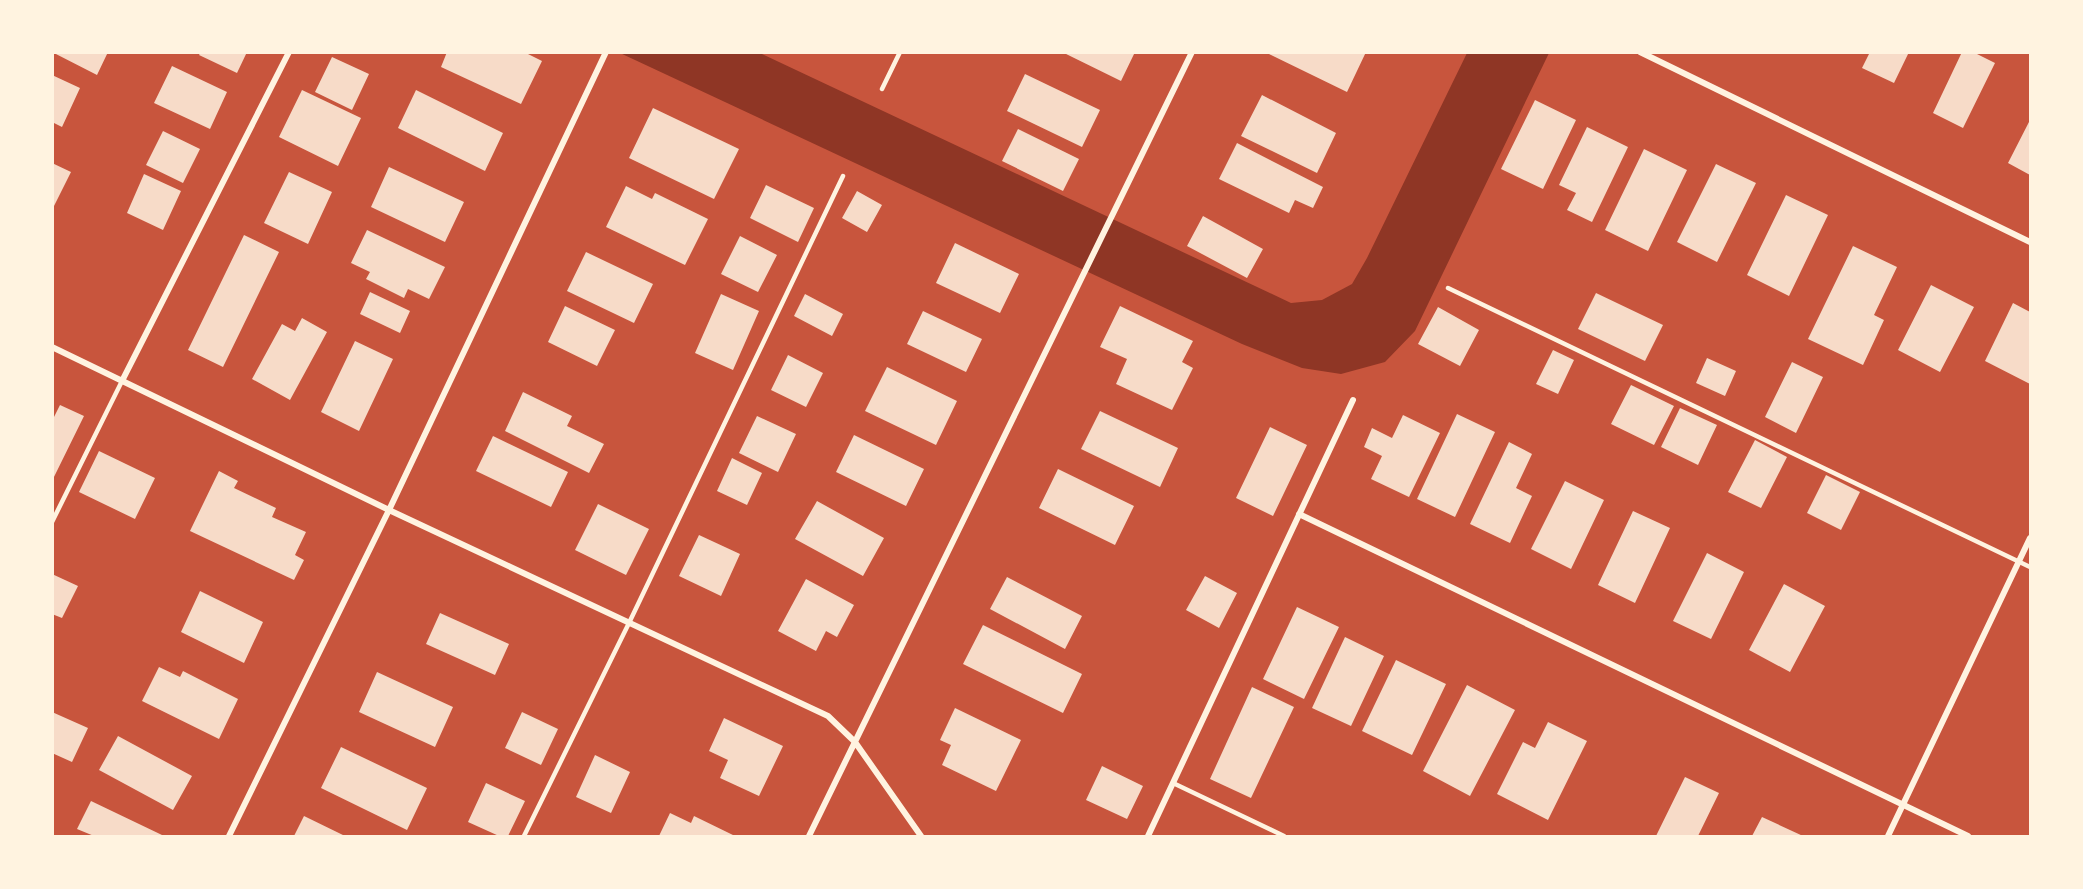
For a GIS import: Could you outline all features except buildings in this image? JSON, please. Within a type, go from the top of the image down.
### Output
[{"type":"street","points":[[122,381],[289,52]]},
{"type":"street","points":[[229,837],[389,510],[606,52]]},
{"type":"street","points":[[809,837],[1192,52]]},
{"type":"street","points":[[1640,52],[2031,242]]},
{"type":"street","points":[[52,347],[389,510],[828,716],[855,742],[921,837]]},
{"type":"street","points":[[1148,837],[1353,400]]},
{"type":"street","points":[[1299,514],[1968,837]]},
{"type":"street","points":[[1888,837],[2031,538]]},
{"type":"lane","points":[[882,89],[900,52]]},
{"type":"lane","points":[[524,837],[843,176]]},
{"type":"lane","points":[[1448,288],[2031,567]]},
{"type":"lane","points":[[52,522],[122,381]]},
{"type":"lane","points":[[1173,783],[1284,837]]},
{"type":"shaded area","points":[[620,53],[760,53],[1291,303],[1322,300],[1352,284],[1367,258],[1467,53],[1549,53],[1415,331],[1385,362],[1341,374],[1302,368],[1242,344]]}]
